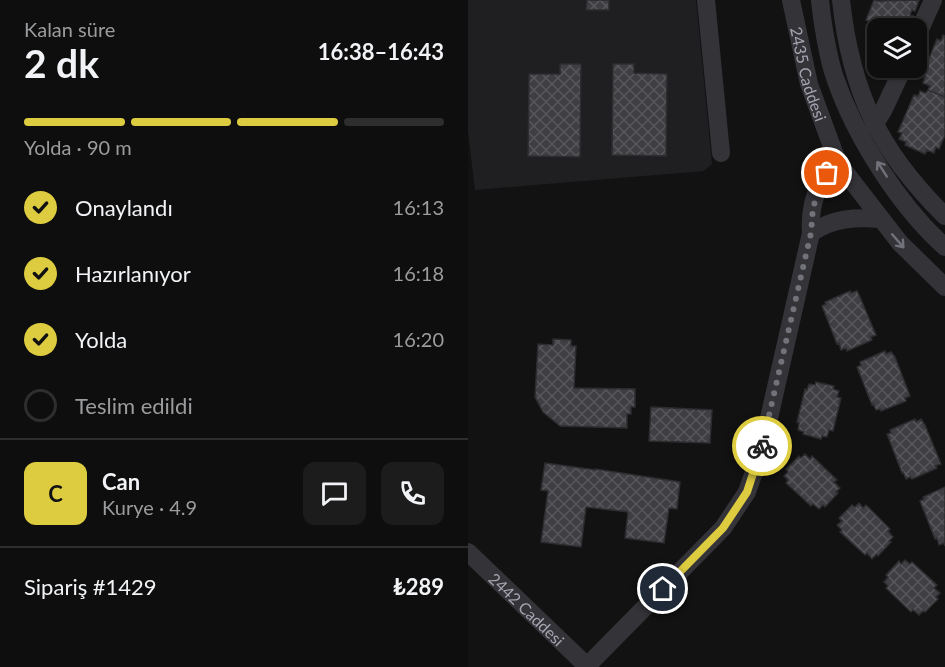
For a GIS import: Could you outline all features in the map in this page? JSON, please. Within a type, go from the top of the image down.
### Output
[{"type":"street","points":[[706,0],[721,153]]},
{"type":"street","name":"2435 Caddesi","points":[[791,0],[809,84],[838,164],[900,243],[945,287]]},
{"type":"street","name":"2435 Caddesi","points":[[820,0],[834,75],[856,129],[893,186],[926,230],[945,248]]},
{"type":"street","points":[[841,0],[852,67],[874,125],[907,176],[945,216]]},
{"type":"street","points":[[925,18],[933,0]]},
{"type":"street","points":[[874,125],[898,78]]},
{"type":"street","points":[[587,667],[723,528],[747,492],[762,449],[811,233],[811,214],[820,184],[827,173],[838,164]]},
{"type":"street","points":[[811,233],[828,224],[848,218],[881,219]]},
{"type":"street","name":"2442 Caddesi","points":[[468,552],[587,667]]},
{"type":"shaded area","points":[[468,0],[696,0],[712,164],[704,171],[475,190],[468,132]]},
{"type":"building","points":[[587,0],[609,0],[609,10],[586,10]]},
{"type":"building","points":[[874,0],[919,0],[915,11],[912,10],[910,15],[913,16],[912,18],[867,18],[866,20]]},
{"type":"building","points":[[943,35],[945,36],[945,97],[928,90],[930,86],[923,83],[925,78],[927,78],[927,64],[937,39],[941,41]]},
{"type":"building","points":[[560,64],[581,64],[580,157],[528,156],[529,74],[560,74]]},
{"type":"building","points":[[613,64],[634,64],[634,73],[667,74],[666,156],[612,155]]},
{"type":"building","points":[[928,90],[945,97],[945,135],[939,149],[936,147],[934,153],[927,150],[925,154],[905,145],[906,142],[899,139],[902,133],[898,132],[914,95],[918,96],[920,91],[926,93]]},
{"type":"building","points":[[850,291],[851,293],[857,291],[876,335],[871,337],[872,340],[847,351],[846,348],[841,350],[839,343],[837,344],[822,306],[826,304],[825,302]]},
{"type":"building","points":[[553,339],[571,340],[571,346],[576,346],[574,388],[635,389],[635,407],[631,407],[631,414],[627,414],[627,428],[560,426],[543,412],[535,397],[538,344],[553,345]]},
{"type":"building","points":[[885,351],[886,354],[891,352],[895,357],[910,396],[905,398],[906,401],[881,411],[876,410],[872,405],[857,367],[861,365],[860,362]]},
{"type":"building","points":[[816,382],[834,386],[833,389],[839,391],[837,397],[841,398],[833,431],[829,430],[827,437],[822,436],[821,439],[803,434],[804,432],[798,430],[799,423],[797,422],[805,389],[807,390],[809,384],[815,385]]},
{"type":"building","points":[[651,407],[712,410],[710,443],[649,441]]},
{"type":"building","points":[[915,419],[916,422],[921,419],[925,425],[941,464],[912,479],[910,477],[906,479],[887,434],[891,433],[890,430]]},
{"type":"building","points":[[805,454],[810,459],[812,456],[837,480],[834,482],[840,488],[825,507],[823,505],[819,509],[813,504],[811,506],[786,483],[788,480],[784,476],[788,472],[786,469],[799,456],[801,458]]},
{"type":"building","points":[[545,463],[680,482],[677,509],[669,508],[664,543],[625,538],[628,512],[586,507],[581,547],[541,542],[548,491],[541,490]]},
{"type":"building","points":[[945,487],[945,546],[944,543],[939,545],[937,538],[935,539],[920,501],[924,499],[923,497]]},
{"type":"building","points":[[859,503],[863,508],[866,505],[890,529],[888,531],[893,537],[878,556],[877,554],[872,559],[840,532],[842,530],[837,525],[842,521],[839,518],[852,505],[855,507]]},
{"type":"building","points":[[905,560],[910,564],[912,562],[937,585],[934,588],[940,593],[936,597],[938,599],[919,615],[913,610],[911,612],[886,588],[888,586],[884,582],[888,577],[886,575],[899,561],[901,564]]},
{"type":"way so far","points":[[762,446],[811,233],[811,214],[823,178],[827,173]]},
{"type":"route","points":[[663,589],[723,528],[747,492],[762,446]]}]
